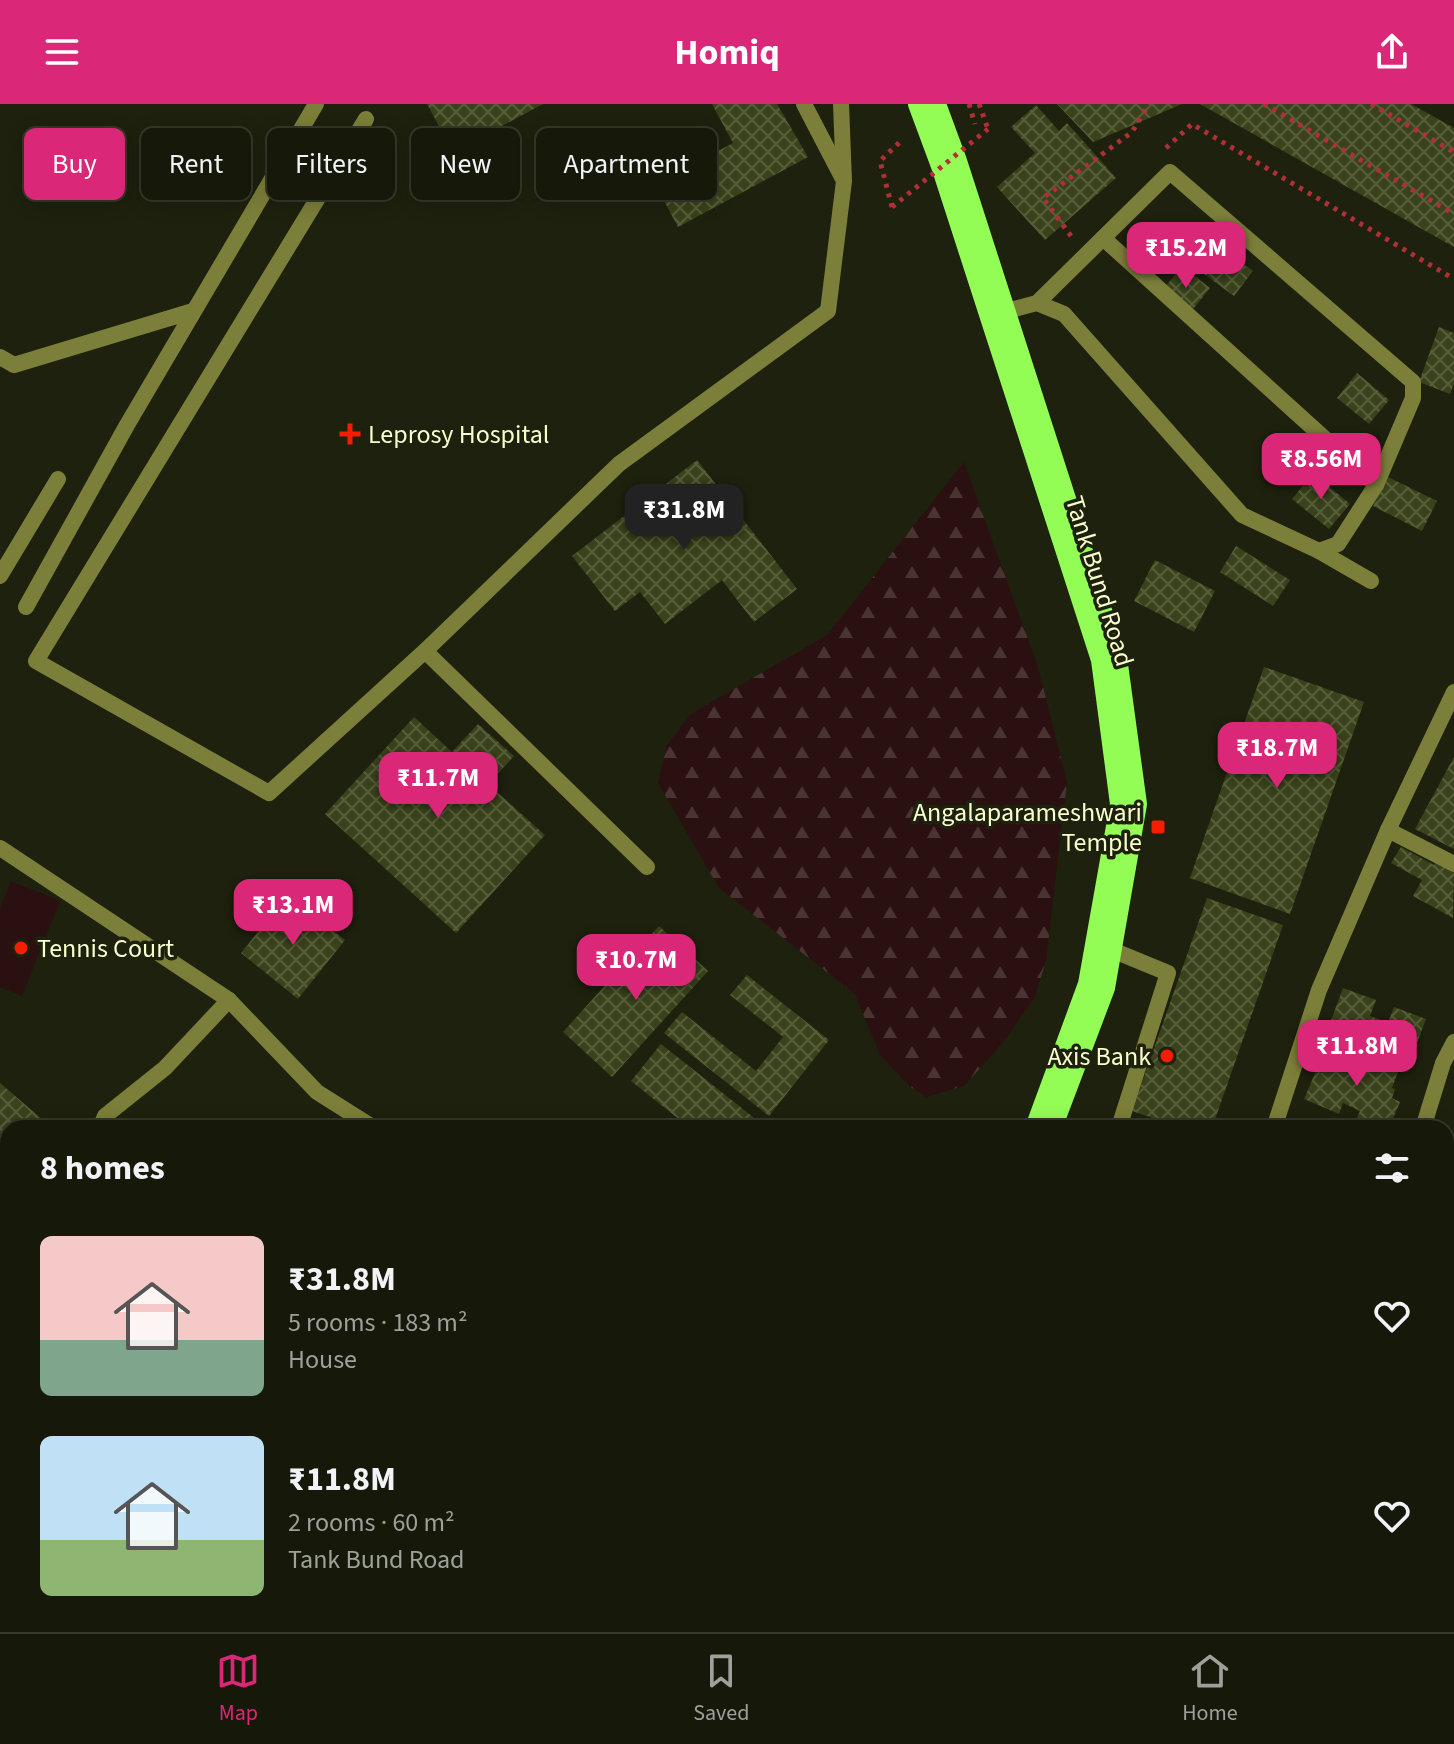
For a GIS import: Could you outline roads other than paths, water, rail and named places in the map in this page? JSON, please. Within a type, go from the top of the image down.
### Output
[{"type":"main road","name":"Tank Bund Road","points":[[918,104],[946,179],[1101,660],[1120,804],[1088,984],[1038,1120]]},
{"type":"main road","name":"Tank Bund Road","points":[[936,104],[1117,657],[1137,804],[1105,988],[1055,1120]]},
{"type":"street","points":[[26,607],[193,311],[316,104]]},
{"type":"street","points":[[804,104],[844,181]]},
{"type":"street","points":[[366,119],[36,661],[269,793],[425,651],[619,464],[828,311],[844,181],[841,104]]},
{"type":"street","points":[[1006,311],[1037,303],[1170,172],[1413,382],[1413,398],[1376,485],[1338,544],[1319,551]]},
{"type":"street","points":[[1103,238],[1376,485]]},
{"type":"street","points":[[1037,303],[1064,314],[1242,515],[1319,551],[1371,581]]},
{"type":"street","points":[[0,357],[14,365],[193,311]]},
{"type":"street","points":[[0,576],[58,479]]},
{"type":"street","points":[[425,651],[647,867]]},
{"type":"street","points":[[1277,1120],[1319,990],[1388,830],[1454,692]]},
{"type":"street","points":[[1388,830],[1454,864]]},
{"type":"street","points":[[0,848],[229,1000],[317,1092],[361,1120]]},
{"type":"street","points":[[1112,950],[1168,973],[1121,1120]]},
{"type":"street","points":[[103,1120],[165,1068],[229,1000]]},
{"type":"street","points":[[1425,1120],[1443,1063],[1454,1042]]},
{"type":"place","name":"Leprosy Hospital","points":[[350,434]]},
{"type":"place","name":"Angalaparameshwari Temple","points":[[1158,827]]},
{"type":"place","name":"Tennis Court","points":[[21,948]]},
{"type":"place","name":"Axis Bank","points":[[1167,1056]]}]
